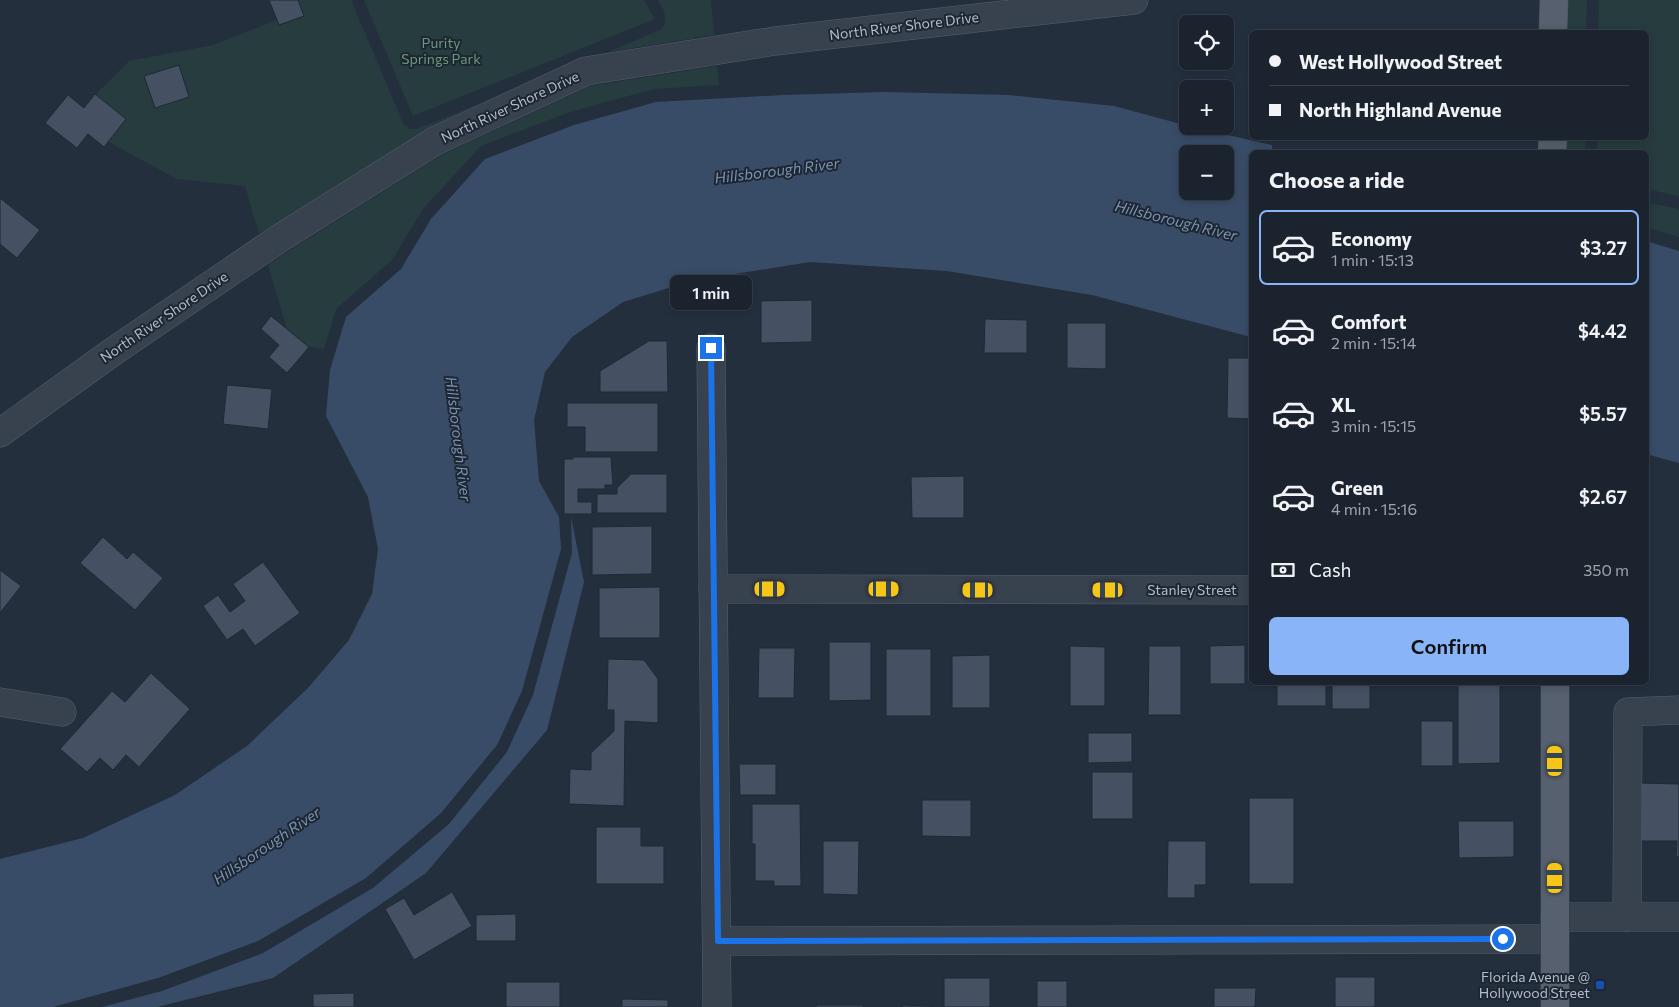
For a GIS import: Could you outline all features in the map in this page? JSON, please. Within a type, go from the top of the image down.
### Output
[{"type":"main road","points":[[1553,30],[1554,0]]},
{"type":"main road","points":[[1555,685],[1555,1007]]},
{"type":"street","name":"North River Shore Drive","points":[[0,433],[111,353],[280,238],[427,146],[586,71],[776,41],[1134,0]]},
{"type":"street","points":[[711,348],[718,941],[717,1007]]},
{"type":"street","name":"Stanley Street","points":[[713,589],[1249,590]]},
{"type":"street","points":[[0,702],[62,712]]},
{"type":"street","points":[[1627,917],[1628,712],[1679,710]]},
{"type":"street","points":[[718,941],[1555,928],[1627,917],[1679,917]]},
{"type":"green space","points":[[297,0],[351,0],[404,125],[410,129],[417,129],[486,101],[430,127],[259,234],[245,186],[177,179],[103,139],[97,93],[129,61],[213,45],[292,14]]},
{"type":"green space","name":"Purity Springs Park","points":[[364,0],[644,0],[655,19],[413,116]]},
{"type":"green space","points":[[658,0],[711,0],[714,35],[608,52],[662,29],[665,18],[664,11]]},
{"type":"green space","points":[[1568,0],[1587,0],[1586,30],[1567,30]]},
{"type":"green space","points":[[1599,0],[1679,0],[1679,196],[1649,190],[1649,150],[1597,150],[1597,140],[1649,140],[1649,30],[1598,30]]},
{"type":"green space","points":[[717,66],[719,85],[654,89],[570,112],[481,146],[423,209],[392,260],[336,309],[324,349],[291,343],[268,265],[287,252],[441,155],[590,86]]},
{"type":"green space","points":[[1567,140],[1585,140],[1585,150],[1567,150]]},
{"type":"green space","points":[[1649,203],[1679,209],[1679,237],[1649,228]]},
{"type":"water","name":"Hillsborough River","points":[[884,92],[1009,95],[1114,106],[1179,124],[1179,135],[1228,135],[1272,145],[1272,150],[1249,150],[1249,336],[1092,295],[947,271],[810,262],[691,281],[623,302],[572,337],[545,372],[534,420],[539,481],[559,517],[561,549],[522,691],[497,745],[441,813],[366,878],[258,941],[158,978],[53,1007],[0,1007],[0,859],[83,838],[175,795],[247,746],[308,688],[349,640],[372,594],[378,549],[368,497],[326,416],[330,370],[346,317],[401,269],[431,219],[485,159],[574,125],[656,102]]},
{"type":"water","points":[[1649,242],[1679,251],[1679,463],[1649,455]]},
{"type":"water","points":[[571,517],[584,582],[547,730],[426,873],[273,978],[157,1007],[102,1007],[162,991],[263,953],[373,888],[449,824],[507,752],[533,695],[572,553]]},
{"type":"building","points":[[269,0],[298,0],[304,16],[279,25]]},
{"type":"building","points":[[179,65],[189,97],[155,108],[144,76]]},
{"type":"building","points":[[95,94],[126,119],[104,147],[88,134],[77,148],[45,123],[68,95],[84,108]]},
{"type":"building","points":[[0,198],[40,230],[17,258],[0,244]]},
{"type":"building","points":[[812,300],[812,342],[761,343],[761,301]]},
{"type":"building","points":[[271,316],[309,347],[287,373],[269,357],[279,345],[261,329]]},
{"type":"building","points":[[985,319],[1027,320],[1027,353],[984,353]]},
{"type":"building","points":[[1067,323],[1106,323],[1106,369],[1067,368]]},
{"type":"building","points":[[649,341],[667,341],[668,392],[600,392],[600,371]]},
{"type":"building","points":[[1228,358],[1249,358],[1249,419],[1227,418]]},
{"type":"building","points":[[227,385],[272,389],[268,429],[223,424]]},
{"type":"building","points":[[567,403],[658,403],[658,452],[585,452],[585,427],[567,427]]},
{"type":"building","points":[[573,457],[611,457],[613,485],[605,485],[605,489],[578,489],[578,502],[592,502],[592,514],[564,514],[564,459],[573,459]]},
{"type":"building","points":[[631,474],[667,474],[667,513],[597,513],[597,494],[617,494],[617,488]]},
{"type":"building","points":[[964,476],[964,518],[912,518],[911,477]]},
{"type":"building","points":[[652,526],[652,574],[592,575],[592,527]]},
{"type":"building","points":[[103,537],[127,559],[133,552],[163,578],[135,610],[80,563]]},
{"type":"building","points":[[263,562],[300,613],[255,646],[243,629],[227,640],[203,606],[218,595],[230,612],[245,601],[233,584]]},
{"type":"building","points":[[0,570],[21,586],[0,613]]},
{"type":"building","points":[[660,587],[660,638],[599,638],[599,588]]},
{"type":"building","points":[[829,642],[871,642],[871,700],[829,701]]},
{"type":"building","points":[[1245,645],[1245,684],[1210,684],[1210,646]]},
{"type":"building","points":[[1070,646],[1105,647],[1105,706],[1070,706]]},
{"type":"building","points":[[1149,646],[1181,646],[1181,715],[1148,715]]},
{"type":"building","points":[[759,648],[795,648],[794,698],[758,698]]},
{"type":"building","points":[[886,649],[931,649],[931,716],[886,716]]},
{"type":"building","points":[[990,655],[990,708],[952,708],[952,656]]},
{"type":"building","points":[[608,659],[644,660],[658,679],[658,723],[625,721],[624,806],[569,804],[570,769],[591,770],[591,753],[614,731],[614,710],[607,710]]},
{"type":"building","points":[[151,673],[190,709],[139,767],[126,755],[113,770],[100,758],[87,772],[60,749],[112,691],[125,702]]},
{"type":"building","points":[[1277,685],[1326,685],[1326,706],[1277,706]]},
{"type":"building","points":[[1332,685],[1370,685],[1370,709],[1332,709]]},
{"type":"building","points":[[1458,685],[1500,685],[1500,763],[1458,764]]},
{"type":"building","points":[[1421,721],[1453,721],[1453,766],[1421,766]]},
{"type":"building","points":[[1088,733],[1132,733],[1132,762],[1088,763]]},
{"type":"building","points":[[739,764],[776,764],[776,795],[740,795]]},
{"type":"building","points":[[1092,772],[1133,772],[1133,819],[1092,819]]},
{"type":"building","points":[[1639,783],[1679,784],[1679,857],[1676,857],[1677,841],[1639,841]]},
{"type":"building","points":[[1249,798],[1294,798],[1294,884],[1249,884]]},
{"type":"building","points":[[922,800],[971,800],[971,837],[922,836]]},
{"type":"building","points":[[752,804],[800,804],[801,886],[774,886],[774,881],[755,881],[755,844],[752,844]]},
{"type":"building","points":[[1458,821],[1514,821],[1514,857],[1459,858]]},
{"type":"building","points":[[596,827],[641,827],[641,846],[664,846],[664,884],[596,884]]},
{"type":"building","points":[[823,841],[859,841],[858,895],[823,894]]},
{"type":"building","points":[[1168,841],[1206,841],[1206,885],[1195,885],[1195,898],[1167,898]]},
{"type":"building","points":[[452,892],[472,926],[414,960],[385,909],[404,898],[414,915]]},
{"type":"building","points":[[516,914],[516,941],[476,941],[476,915]]},
{"type":"building","points":[[1335,977],[1375,977],[1375,1007],[1335,1007]]},
{"type":"building","points":[[944,978],[990,978],[990,1007],[944,1007]]},
{"type":"building","points":[[1037,981],[1067,981],[1067,1007],[1037,1007]]},
{"type":"building","points":[[506,982],[560,982],[560,1007],[506,1007]]},
{"type":"building","points":[[1214,988],[1256,988],[1255,1007],[1214,1007]]},
{"type":"building","points":[[354,993],[354,1007],[313,1007],[313,994]]},
{"type":"building","points":[[622,999],[668,1000],[668,1007],[622,1007]]},
{"type":"building","points":[[816,1005],[863,1005],[863,1007],[816,1007]]},
{"type":"building","points":[[902,1005],[931,1006],[931,1007],[902,1007]]},
{"type":"place","name":"Florida Avenue @ Hollywood Street","points":[[1600,985]]},
{"type":"route","points":[[711,348],[718,941],[1503,939]]}]
